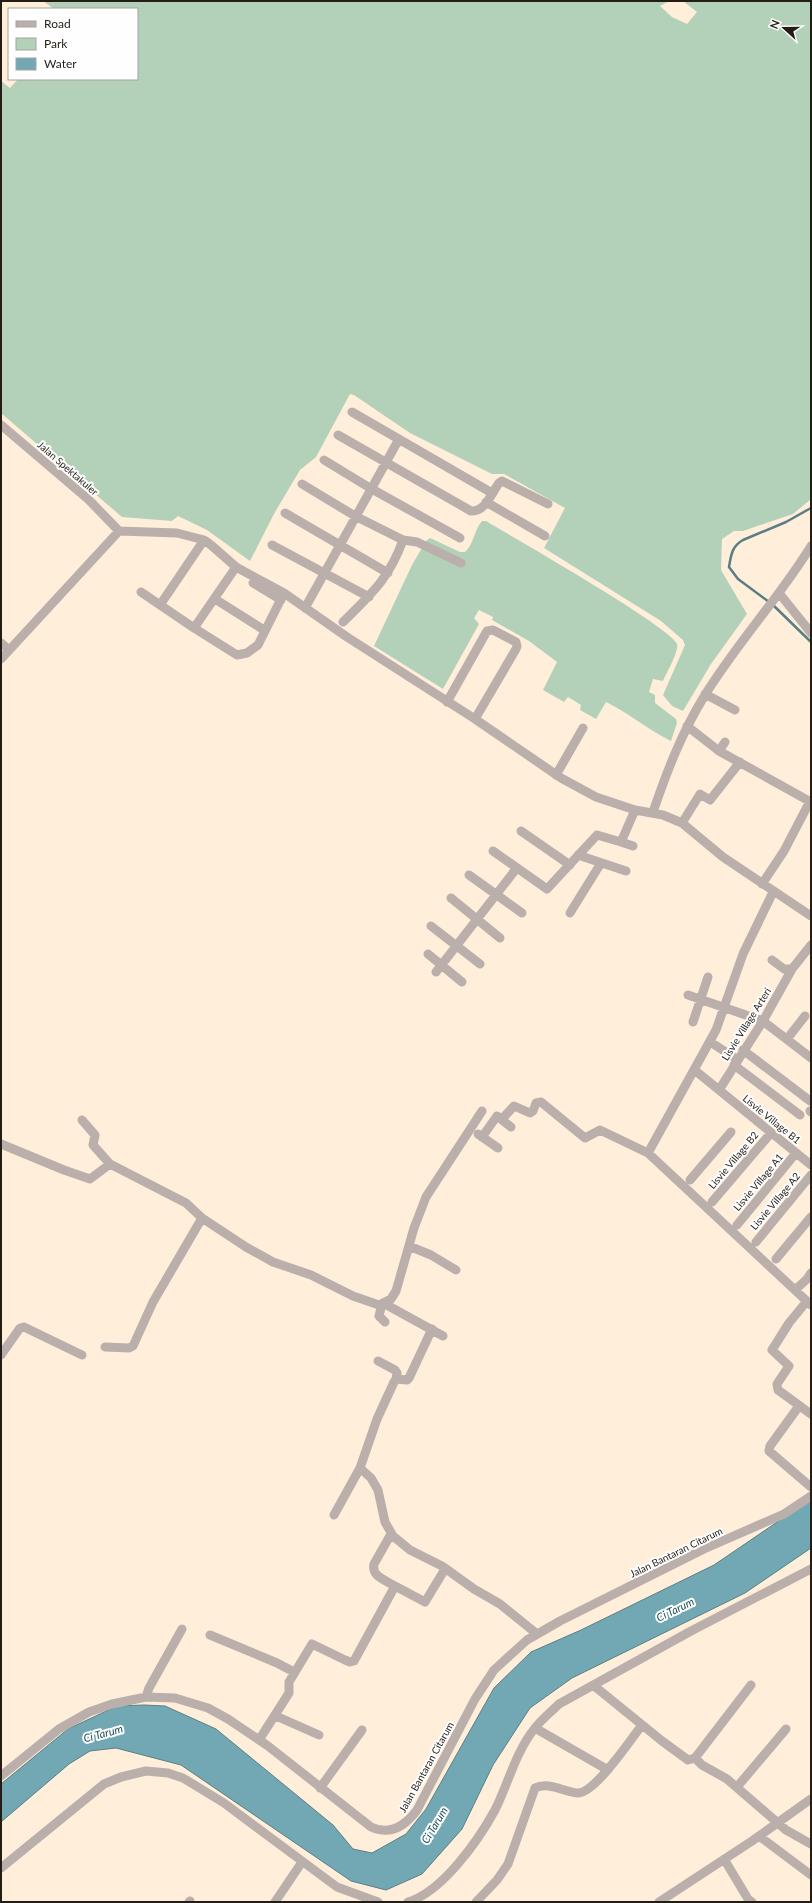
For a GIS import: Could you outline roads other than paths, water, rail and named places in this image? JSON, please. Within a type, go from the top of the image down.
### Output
[{"type":"street","points":[[352,412],[492,494]]},
{"type":"street","name":"Jalan Spektakuler","points":[[1,425],[88,499],[119,531]]},
{"type":"street","points":[[338,435],[471,511],[480,510],[499,483],[504,481],[548,504]]},
{"type":"street","points":[[305,608],[370,488],[399,439]]},
{"type":"street","points":[[324,460],[370,488],[460,538]]},
{"type":"street","points":[[302,484],[355,516],[403,540],[417,542],[461,563]]},
{"type":"street","points":[[486,502],[545,536]]},
{"type":"street","points":[[285,513],[388,573]]},
{"type":"street","points":[[1,659],[119,531],[177,533],[204,540],[211,545],[234,569],[305,608],[347,637],[475,719],[556,775],[591,794],[635,810],[653,812],[682,822],[723,857],[773,892],[811,916]]},
{"type":"street","points":[[160,605],[204,540]]},
{"type":"street","points":[[343,622],[369,597],[388,573],[397,558],[403,540]]},
{"type":"street","points":[[272,545],[369,597]]},
{"type":"street","points":[[653,812],[667,771],[687,726],[705,694],[766,607],[778,595],[811,546]]},
{"type":"street","points":[[194,628],[234,569]]},
{"type":"street","points":[[141,592],[194,628],[239,655],[255,648],[283,597]]},
{"type":"street","points":[[778,595],[811,633]]},
{"type":"street","points":[[215,599],[264,630]]},
{"type":"street","points":[[447,702],[487,632],[492,630],[516,642],[516,650],[475,719]]},
{"type":"street","points":[[1,643],[9,650]]},
{"type":"street","points":[[705,694],[735,710]]},
{"type":"street","points":[[687,726],[719,751],[811,802],[784,851],[762,884]]},
{"type":"street","points":[[556,775],[583,728]]},
{"type":"street","points":[[719,751],[725,742]]},
{"type":"street","points":[[682,822],[700,794],[710,800],[740,762]]},
{"type":"street","points":[[620,842],[635,810]]},
{"type":"street","points":[[521,830],[570,865]]},
{"type":"street","points":[[493,851],[516,869],[547,889],[598,834],[633,846]]},
{"type":"street","points":[[578,855],[626,871]]},
{"type":"street","points":[[570,913],[601,863]]},
{"type":"street","points":[[439,969],[516,869]]},
{"type":"street","points":[[469,875],[522,913]]},
{"type":"street","points":[[648,1153],[711,1039],[724,1009],[743,954],[773,892]]},
{"type":"street","points":[[450,898],[500,938]]},
{"type":"street","points":[[431,926],[480,964]]},
{"type":"street","name":"Lisvie Village Arteri","points":[[719,1090],[743,1050],[763,1021],[792,969],[811,945]]},
{"type":"street","points":[[428,954],[439,969],[462,982]]},
{"type":"street","points":[[772,960],[784,969],[792,969]]},
{"type":"street","points":[[693,1022],[708,978]]},
{"type":"street","points":[[688,995],[724,1009],[763,1021],[811,1058]]},
{"type":"street","points":[[787,1039],[805,1016]]},
{"type":"street","points":[[715,1045],[800,1115]]},
{"type":"street","points":[[743,1050],[810,1101]]},
{"type":"street","name":"Lisvie Village B1","points":[[697,1072],[811,1165]]},
{"type":"street","points":[[502,1119],[514,1106],[531,1113],[536,1103],[541,1102],[585,1138],[600,1130],[648,1153],[809,1303],[789,1324],[772,1350],[789,1366],[778,1384],[778,1390],[807,1408],[770,1446],[769,1451],[811,1487]]},
{"type":"street","points":[[384,1322],[379,1316],[383,1304],[391,1299],[396,1291],[408,1246],[426,1197],[472,1130],[482,1112]]},
{"type":"street","points":[[482,1137],[495,1117],[502,1119],[511,1127]]},
{"type":"street","points":[[82,1120],[94,1134],[94,1147],[110,1164],[186,1203],[202,1218],[246,1247],[273,1262],[311,1275],[353,1296],[375,1304],[383,1304],[444,1336]]},
{"type":"street","points":[[472,1130],[498,1148]]},
{"type":"street","points":[[690,1180],[731,1132]]},
{"type":"street","name":"Lisvie Village B2","points":[[712,1202],[770,1133]]},
{"type":"street","points":[[1,1144],[64,1170],[90,1178],[110,1164]]},
{"type":"street","name":"Lisvie Village A1","points":[[737,1225],[796,1153]]},
{"type":"street","name":"Lisvie Village A2","points":[[756,1242],[811,1175]]},
{"type":"street","points":[[776,1259],[811,1217]]},
{"type":"street","points":[[105,1347],[129,1348],[133,1346],[154,1302],[202,1218]]},
{"type":"street","points":[[408,1246],[431,1255],[456,1270]]},
{"type":"street","points":[[795,1290],[807,1280],[811,1273]]},
{"type":"street","points":[[2,1350],[20,1328],[24,1327],[82,1355]]},
{"type":"street","points":[[396,1379],[407,1380],[409,1378],[432,1329]]},
{"type":"street","points":[[334,1515],[360,1468],[377,1419],[396,1379],[397,1373],[395,1370],[378,1361]]},
{"type":"street","points":[[360,1468],[371,1478],[378,1490],[385,1522],[391,1534],[410,1550],[445,1569],[478,1592],[500,1604],[537,1634]]},
{"type":"street","name":"Jalan Bantaran Citarum","points":[[1,1776],[60,1729],[89,1712],[112,1704],[146,1697],[175,1698],[208,1708],[259,1740],[366,1824],[378,1830],[385,1831],[400,1827],[408,1822],[433,1781],[475,1699],[494,1670],[509,1654],[537,1634],[704,1549],[784,1514],[811,1496]]},
{"type":"street","points":[[391,1534],[374,1564],[372,1569],[375,1574],[426,1602],[445,1569]]},
{"type":"street","points":[[408,1902],[417,1899],[435,1887],[467,1854],[494,1811],[517,1760],[535,1728],[559,1704],[691,1631],[811,1569]]},
{"type":"street","points":[[259,1740],[276,1716],[289,1693],[289,1682],[313,1643],[345,1660],[350,1662],[354,1661],[395,1586]]},
{"type":"street","points":[[146,1697],[149,1688],[182,1629]]},
{"type":"street","points":[[210,1635],[277,1663],[294,1672]]},
{"type":"street","points":[[594,1685],[642,1725],[688,1760],[695,1758],[751,1685]]},
{"type":"street","points":[[276,1716],[319,1735]]},
{"type":"street","points":[[476,1902],[497,1880],[508,1864],[535,1788],[546,1786],[577,1794],[586,1793],[608,1770],[642,1725]]},
{"type":"street","points":[[535,1728],[608,1770]]},
{"type":"street","points":[[738,1787],[786,1728]]},
{"type":"street","points":[[320,1788],[362,1730]]},
{"type":"street","points":[[695,1758],[702,1765],[738,1787],[778,1823],[811,1844]]},
{"type":"street","points":[[1,1868],[104,1784],[121,1776],[146,1771],[168,1773],[183,1778],[224,1803],[337,1887],[378,1902]]},
{"type":"street","points":[[659,1902],[759,1836],[811,1799]]},
{"type":"street","points":[[759,1836],[811,1875]]},
{"type":"street","points":[[724,1859],[748,1899],[752,1902]]},
{"type":"street","points":[[275,1902],[302,1862]]},
{"type":"water","name":"Ci Tarum","points":[[811,1499],[811,1548],[745,1593],[572,1678],[530,1708],[493,1765],[462,1829],[422,1874],[386,1890],[351,1881],[181,1765],[116,1748],[90,1751],[69,1764],[1,1822],[1,1784],[68,1729],[117,1706],[165,1706],[216,1729],[333,1825],[353,1849],[372,1853],[406,1834],[426,1809],[494,1688],[531,1652],[581,1630],[714,1565]]},
{"type":"waterway","points":[[769,602],[738,579],[729,567],[734,548],[739,542],[786,522],[811,508]]},
{"type":"waterway","points":[[773,605],[811,642]]}]
